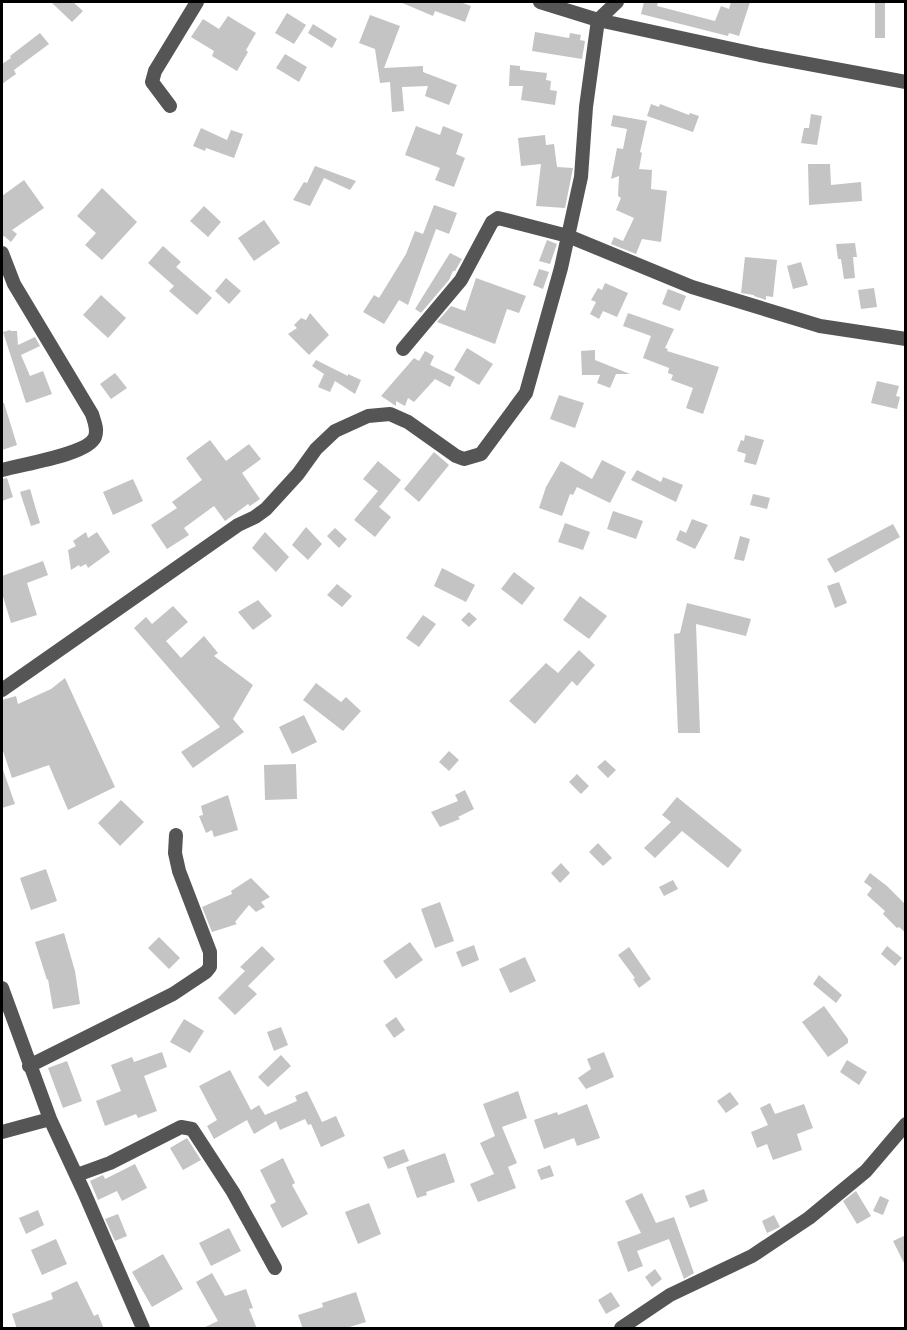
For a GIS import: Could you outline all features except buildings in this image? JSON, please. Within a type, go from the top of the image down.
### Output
[{"type":"street","points":[[170,106],[152,82],[155,71],[197,2]]},
{"type":"street","points":[[540,2],[598,20],[760,55],[906,82]]},
{"type":"street","points":[[2,690],[238,525],[266,509],[326,438],[342,428],[368,416],[390,414],[408,422],[456,456],[464,459],[481,454],[526,393],[568,236],[581,177],[586,107],[598,20],[617,2]]},
{"type":"street","points":[[403,349],[461,280],[494,220],[502,218],[568,236],[693,287],[820,326],[906,339]]},
{"type":"street","points":[[2,254],[14,284],[92,414],[96,428],[94,439],[86,447],[67,455],[2,470]]},
{"type":"street","points":[[29,1066],[173,994],[210,967],[211,958],[207,942],[179,871],[176,835]]},
{"type":"street","points":[[2,988],[50,1119],[77,1175],[143,1329]]},
{"type":"street","points":[[2,1132],[50,1119]]},
{"type":"street","points":[[621,1329],[670,1296],[752,1256],[809,1218],[866,1171],[906,1124]]},
{"type":"street","points":[[77,1175],[110,1163],[181,1127],[189,1127],[233,1192],[275,1268]]}]
